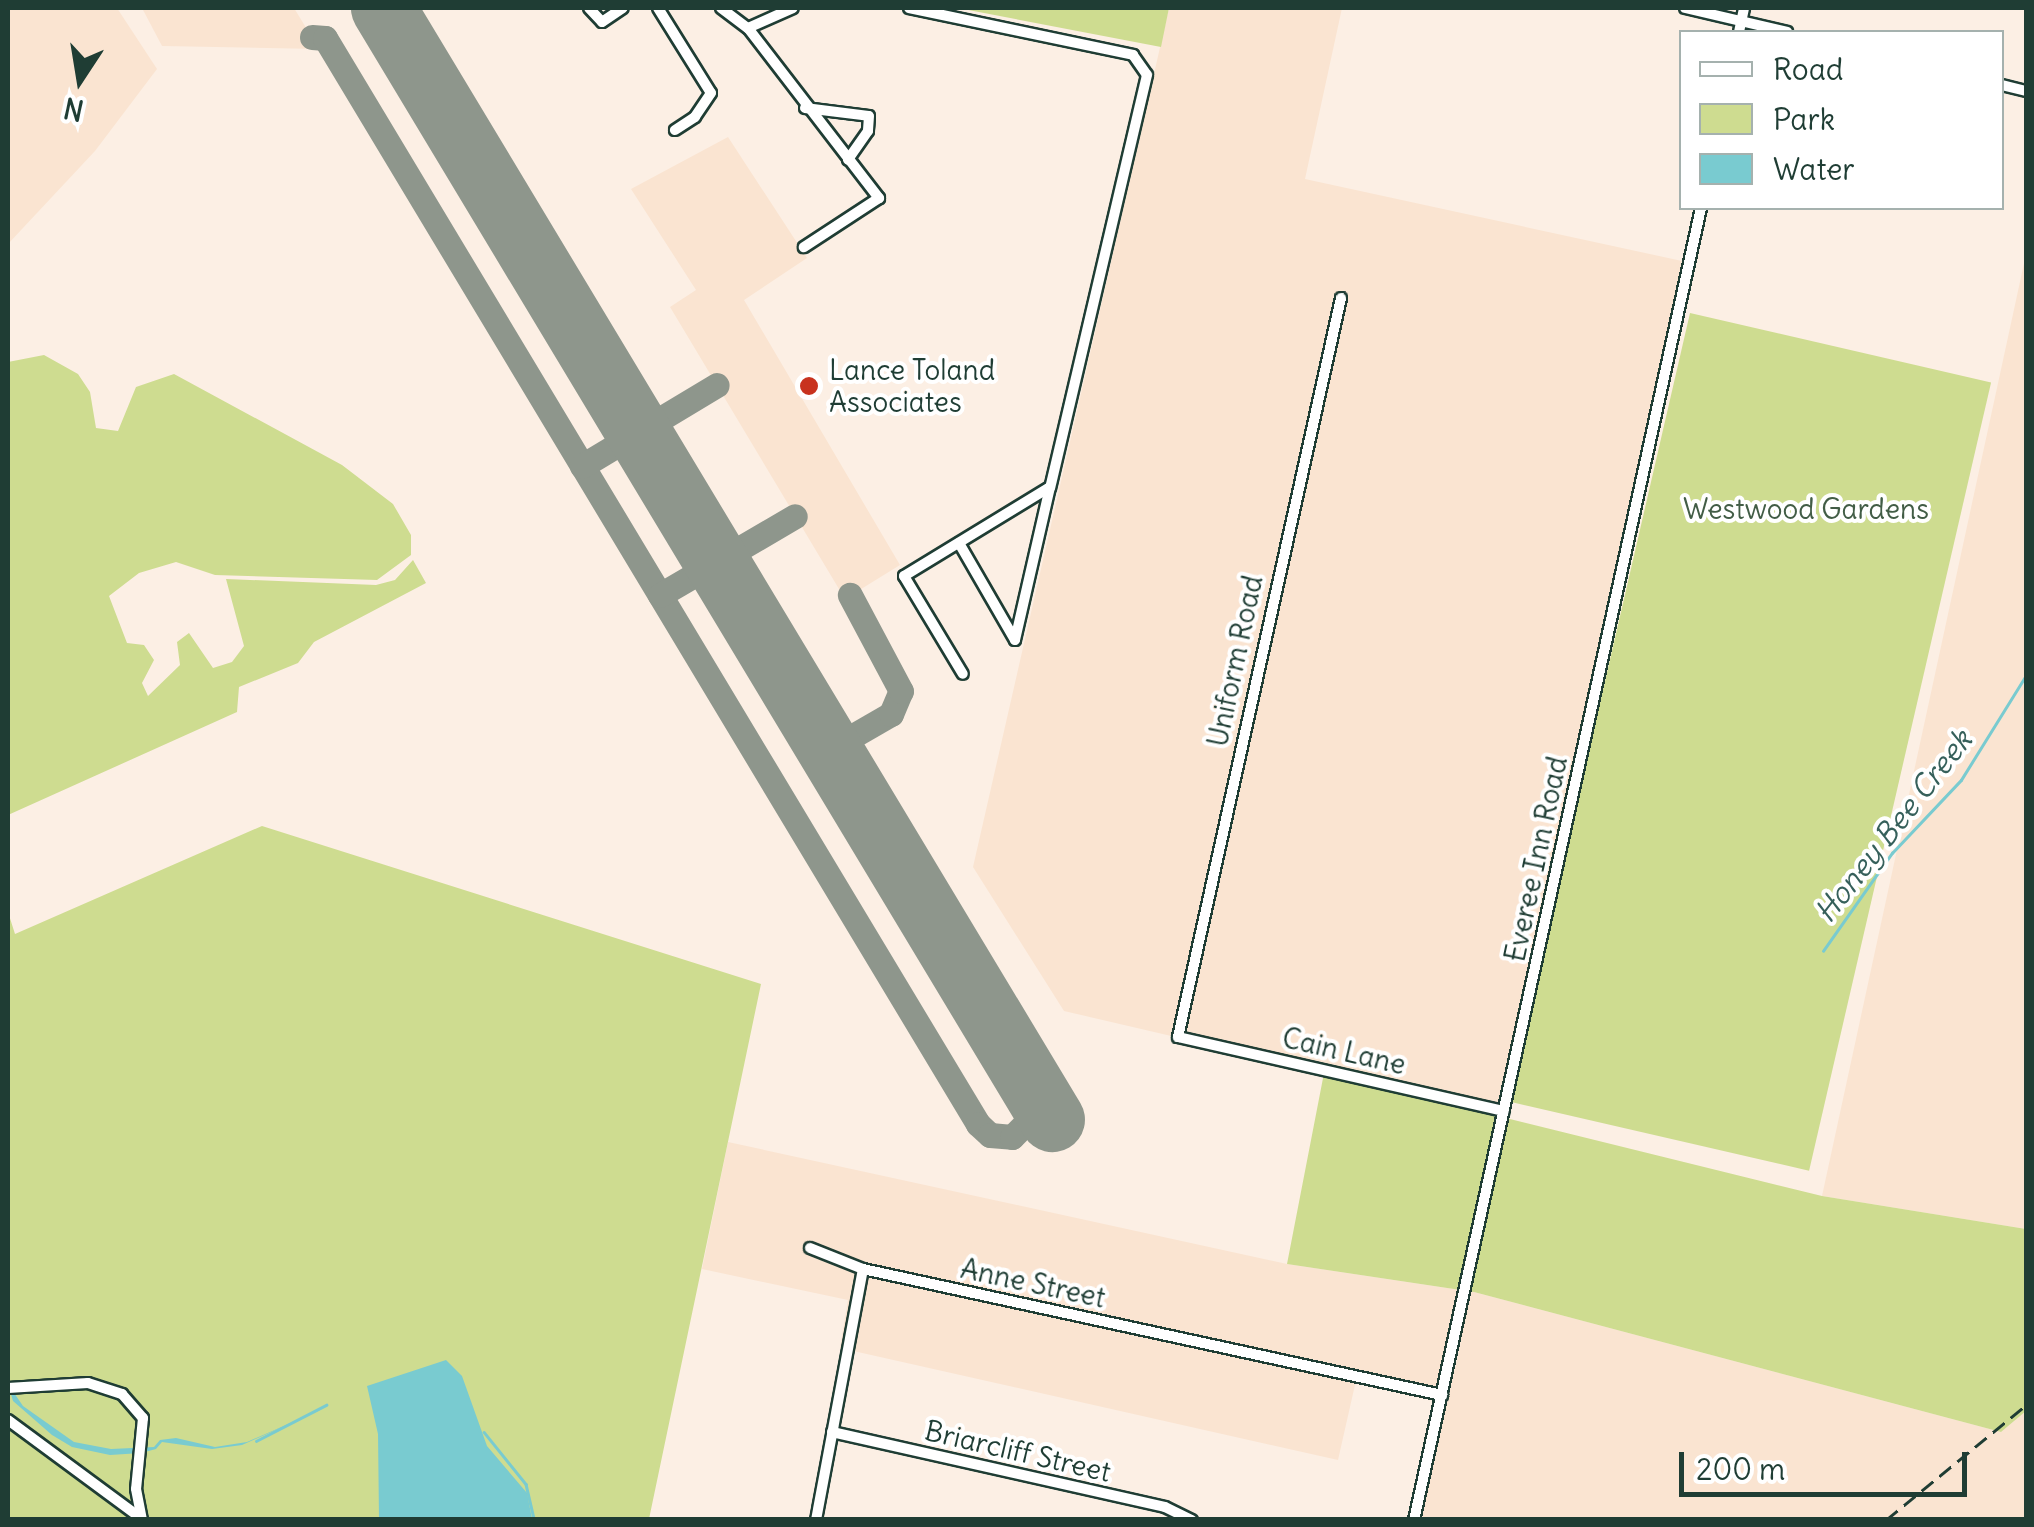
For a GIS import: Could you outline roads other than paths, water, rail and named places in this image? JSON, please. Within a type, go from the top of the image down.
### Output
[{"type":"street","points":[[589,8],[602,22],[623,8]]},
{"type":"street","points":[[658,8],[711,93],[695,117],[675,130]]},
{"type":"street","points":[[722,8],[748,28],[805,108],[879,198],[804,247]]},
{"type":"street","points":[[748,28],[793,8]]},
{"type":"street","points":[[910,8],[1133,54],[1147,75],[1015,640],[959,543]]},
{"type":"street","points":[[1685,8],[1740,27],[1768,30]]},
{"type":"street","points":[[1740,27],[1744,8]]},
{"type":"street","points":[[805,108],[869,116],[868,130],[848,160]]},
{"type":"street","name":"Everee Inn Road","points":[[1414,1520],[1701,210]]},
{"type":"street","name":"Uniform Road","points":[[1179,1034],[1341,298]]},
{"type":"street","points":[[962,674],[904,576],[1050,488]]},
{"type":"street","name":"Cain Lane","points":[[1179,1034],[1504,1112]]},
{"type":"street","name":"Anne Street","points":[[810,1248],[864,1269],[1442,1395]]},
{"type":"street","points":[[816,1520],[864,1269]]},
{"type":"street","points":[[10,1386],[88,1383],[111,1389],[143,1418],[136,1489],[142,1519]]},
{"type":"street","points":[[8,1420],[142,1519]]},
{"type":"street","name":"Briarcliff Street","points":[[832,1432],[1165,1508],[1192,1520]]},
{"type":"water","points":[[446,1360],[462,1376],[487,1446],[527,1493],[532,1519],[379,1519],[378,1434],[367,1386]]},
{"type":"water","points":[[8,1384],[23,1406],[74,1442],[111,1449],[154,1447],[160,1440],[176,1438],[215,1447],[247,1442],[327,1407],[242,1445],[212,1449],[162,1442],[156,1449],[141,1453],[110,1455],[72,1447],[52,1435],[13,1401]]},
{"type":"waterway","name":"Honey Bee Creek","points":[[1823,951],[1892,853],[1961,780],[2026,675]]},
{"type":"waterway","points":[[256,1441],[326,1405]]},
{"type":"waterway","points":[[484,1432],[526,1484],[534,1520]]},
{"type":"railway","points":[[1886,1520],[2026,1405]]},
{"type":"place","name":"Lance Toland Associates","points":[[809,386]]},
{"type":"park label","name":"Westwood Gardens","points":[[1806,509]]}]
